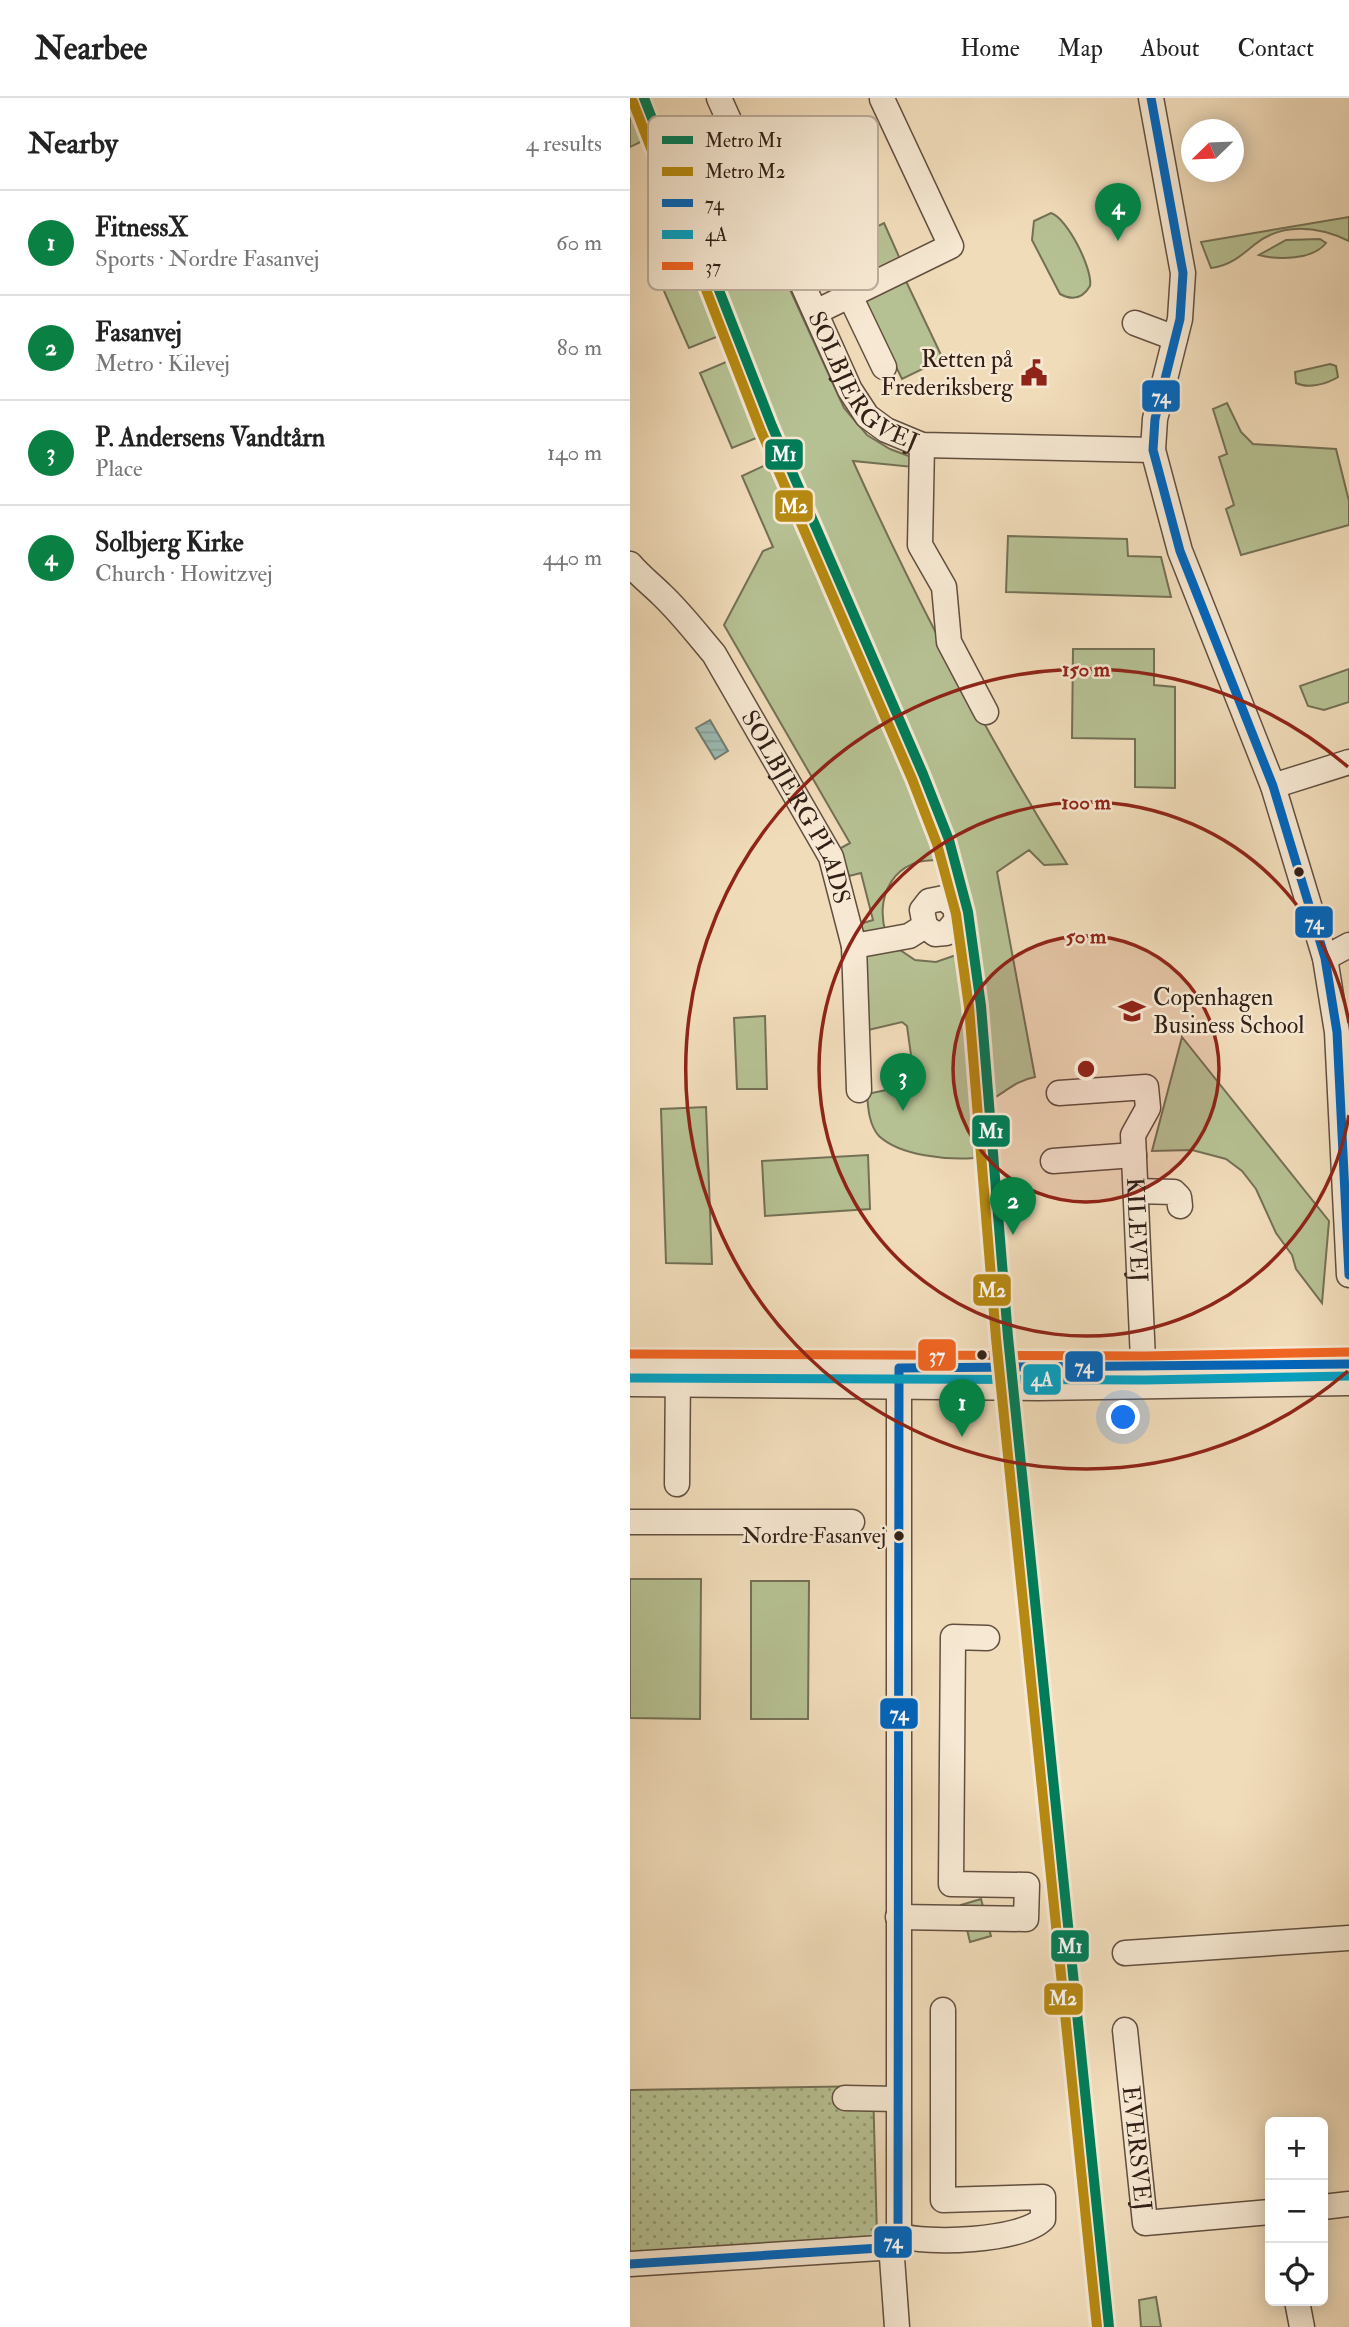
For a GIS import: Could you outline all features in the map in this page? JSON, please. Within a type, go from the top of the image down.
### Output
[{"type":"street","name":"SOLBJERGVEJ","points":[[719,98],[727,116]]},
{"type":"street","points":[[1151,98],[1183,262],[1180,319],[1155,419],[1153,450],[1159,481],[1196,598],[1273,786],[1325,958],[1337,1032],[1348,1190],[1349,1275]]},
{"type":"street","points":[[878,282],[951,246],[882,99]]},
{"type":"street","name":"SOLBJERGVEJ","points":[[807,290],[850,390],[867,416],[886,430],[922,445],[1153,450]]},
{"type":"street","points":[[817,312],[862,290]]},
{"type":"street","points":[[850,296],[884,366]]},
{"type":"street","points":[[1135,323],[1175,338]]},
{"type":"street","points":[[922,445],[920,545],[944,587],[949,642],[986,712]]},
{"type":"street","name":"SOLBJERG PLADS","points":[[630,564],[645,583],[661,593],[714,654],[831,857],[854,946],[859,1090]]},
{"type":"street","points":[[1273,786],[1349,762]]},
{"type":"street","points":[[854,946],[909,936],[925,926]]},
{"type":"street","points":[[1325,958],[1349,945]]},
{"type":"street","points":[[1059,1093],[1146,1087],[1148,1108],[1133,1135],[1133,1155]]},
{"type":"street","name":"KILEVEJ","points":[[1053,1161],[1133,1155],[1145,1378]]},
{"type":"street","points":[[1136,1191],[1174,1192],[1179,1197],[1180,1206]]},
{"type":"street","points":[[1145,1378],[1349,1364]]},
{"type":"street","points":[[630,1366],[678,1375],[1145,1378],[1349,1383]]},
{"type":"street","points":[[630,1384],[678,1375]]},
{"type":"street","points":[[677,1484],[678,1375]]},
{"type":"street","points":[[897,2327],[894,2239],[897,2099],[899,1377]]},
{"type":"street","points":[[630,1522],[852,1522]]},
{"type":"street","points":[[898,1917],[1026,1919],[1027,1885],[951,1884],[953,1637],[987,1638]]},
{"type":"street","points":[[1125,1953],[1349,1938]]},
{"type":"street","points":[[630,2264],[880,2248],[894,2239],[927,2241],[1007,2234],[1036,2227],[1043,2219],[1043,2197],[943,2200],[943,2010]]},
{"type":"street","name":"EVERSVEJ","points":[[1125,2030],[1145,2223],[1265,2212]]},
{"type":"street","points":[[845,2098],[897,2099]]},
{"type":"street","points":[[1328,2206],[1349,2204]]},
{"type":"street","points":[[1298,2306],[1303,2327]]},
{"type":"green space","points":[[630,98],[637,98],[648,124],[648,138],[630,147]]},
{"type":"green space","points":[[1051,213],[1071,234],[1087,268],[1090,286],[1077,297],[1060,294],[1032,240],[1034,221]]},
{"type":"green space","points":[[1349,217],[1349,241],[1325,232],[1288,230],[1265,238],[1239,257],[1217,267],[1211,268],[1201,242]]},
{"type":"green space","points":[[884,223],[900,259],[878,270],[878,226]]},
{"type":"green space","points":[[1320,239],[1326,243],[1320,249],[1304,256],[1276,258],[1259,255],[1286,240]]},
{"type":"green space","points":[[905,279],[943,359],[902,379],[864,300]]},
{"type":"green space","points":[[664,290],[790,290],[844,408],[867,435],[890,449],[914,458],[913,467],[853,461],[953,666],[1008,766],[1067,864],[1044,865],[1029,850],[997,872],[1035,1077],[1017,1083],[989,1101],[971,1106],[974,1158],[951,1158],[911,1152],[888,1143],[873,1127],[867,1094],[915,1084],[907,1026],[902,1022],[864,1031],[863,964],[867,953],[900,950],[915,960],[936,962],[962,953],[972,945],[951,863],[934,860],[906,867],[895,876],[883,902],[886,934],[863,932],[860,924],[873,920],[861,873],[849,876],[839,849],[850,843],[724,625],[763,551],[773,547],[742,476],[772,462],[761,436],[732,448],[700,373],[731,360],[721,335],[689,348]]},
{"type":"green space","points":[[1330,364],[1336,366],[1338,377],[1317,385],[1296,383],[1295,372]]},
{"type":"green space","points":[[1227,403],[1241,432],[1253,444],[1336,449],[1349,501],[1349,525],[1241,555],[1226,509],[1234,505],[1219,457],[1227,454],[1213,409]]},
{"type":"green space","points":[[1008,536],[1127,539],[1128,556],[1161,557],[1171,597],[1006,592]]},
{"type":"green space","points":[[1073,649],[1154,649],[1154,685],[1175,687],[1175,788],[1135,787],[1135,739],[1072,738]]},
{"type":"green space","points":[[1349,669],[1349,702],[1324,710],[1308,706],[1300,686]]},
{"type":"green space","points":[[765,1016],[767,1089],[737,1089],[734,1018]]},
{"type":"green space","points":[[1182,1037],[1329,1221],[1322,1303],[1296,1269],[1292,1255],[1276,1233],[1256,1189],[1242,1171],[1226,1159],[1192,1150],[1152,1151]]},
{"type":"green space","points":[[706,1107],[712,1264],[666,1263],[661,1109]]},
{"type":"green space","points":[[868,1155],[870,1209],[765,1216],[762,1161]]},
{"type":"green space","points":[[630,1579],[701,1579],[700,1719],[630,1718]]},
{"type":"green space","points":[[751,1581],[809,1581],[808,1719],[751,1719]]},
{"type":"green space","points":[[981,1899],[991,1936],[970,1942],[961,1905]]},
{"type":"green space","points":[[873,2086],[877,2237],[630,2255],[630,2090]]},
{"type":"green space","points":[[1156,2297],[1161,2327],[1141,2327],[1139,2300]]},
{"type":"water","points":[[710,720],[728,751],[715,759],[696,728]]},
{"type":"metro line","name":"M1","points":[[644,98],[651,116]]},
{"type":"metro line","name":"M2","points":[[633,102],[648,141]]},
{"type":"metro line","name":"M2","points":[[706,290],[761,431],[912,779],[937,844],[956,914],[969,1007],[996,1338],[1097,2327]]},
{"type":"metro line","name":"M1","points":[[719,290],[772,426],[923,774],[949,840],[968,912],[981,1006],[1008,1337],[1109,2327]]},
{"type":"transit line","name":"74","points":[[1151,98],[1183,273],[1180,319],[1155,419],[1153,450],[1180,551],[1273,786],[1325,958],[1337,1032],[1349,1275]]},
{"type":"transit line","name":"37","points":[[630,1354],[1145,1356],[1349,1352]]},
{"type":"transit line","name":"74","points":[[630,2264],[880,2248],[891,2244],[898,2235],[899,1368],[1349,1364]]},
{"type":"transit line","name":"4A","points":[[630,1378],[1145,1380],[1349,1376]]},
{"type":"place","name":"Solbjerg Kirke","points":[[1118,241]]},
{"type":"place","name":"Retten på Frederiksberg","points":[[1034,373]]},
{"type":"place","name":"Copenhagen Business School","points":[[1132,1011]]},
{"type":"place","name":"P. Andersens Vandtårn","points":[[903,1111]]},
{"type":"place","name":"Fasanvej","points":[[1013,1235]]},
{"type":"place","name":"FitnessX","points":[[962,1437]]},
{"type":"place","name":"Nordre Fasanvej","points":[[899,1536]]}]
